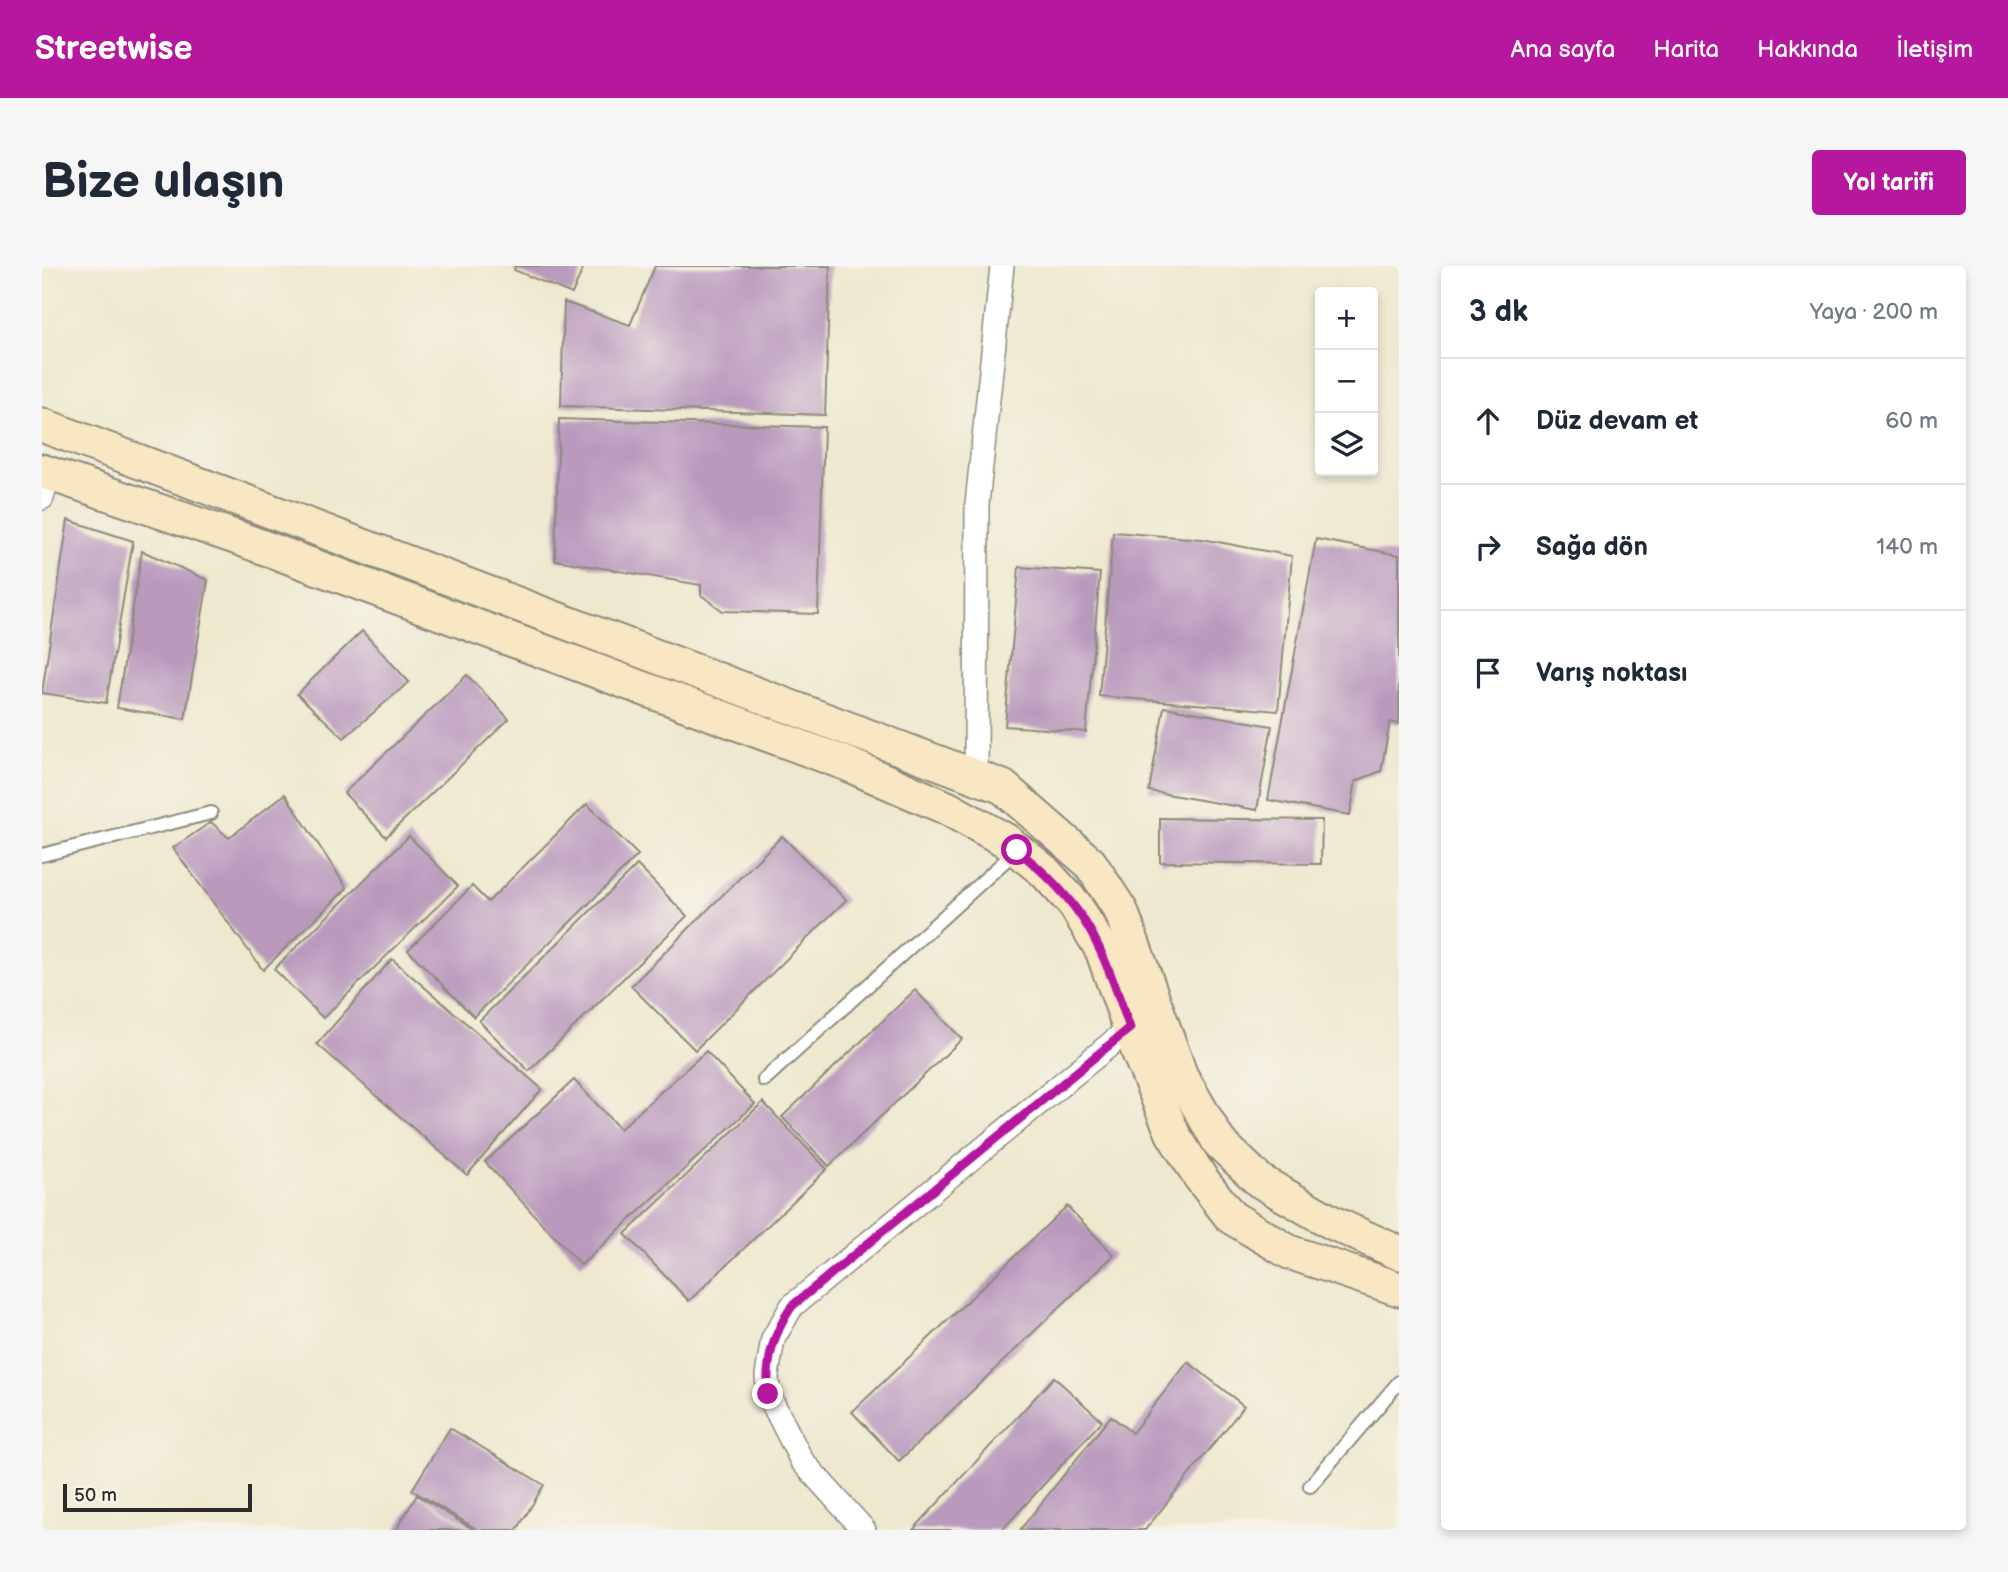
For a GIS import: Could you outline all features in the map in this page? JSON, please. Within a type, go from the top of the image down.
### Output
[{"type":"street","points":[[976,776],[977,504],[1002,266]]},
{"type":"street","points":[[42,425],[1003,787],[1090,863],[1121,911],[1181,1076],[1219,1142],[1260,1181],[1333,1223],[1399,1252]]},
{"type":"street","points":[[44,481],[238,538],[847,764],[947,808],[1017,850],[1044,872],[1075,905],[1102,950],[1173,1134],[1200,1177],[1231,1217],[1289,1252],[1399,1289]]},
{"type":"street","points":[[864,1530],[802,1461],[768,1394],[769,1357],[781,1322],[792,1306],[1130,1028]]},
{"type":"lane","points":[[42,855],[211,813]]},
{"type":"lane","points":[[764,1080],[1017,850]]},
{"type":"lane","points":[[1310,1486],[1399,1382]]},
{"type":"building","points":[[515,266],[584,266],[572,294],[514,270]]},
{"type":"building","points":[[655,266],[830,266],[825,415],[561,406],[564,302],[630,325]]},
{"type":"building","points":[[559,419],[824,427],[818,614],[723,611],[701,595],[701,585],[555,560]]},
{"type":"building","points":[[68,520],[133,541],[106,703],[42,693]]},
{"type":"building","points":[[1113,532],[1202,539],[1292,556],[1278,711],[1099,696]]},
{"type":"building","points":[[1316,539],[1399,555],[1399,724],[1390,722],[1381,771],[1356,781],[1350,815],[1268,800]]},
{"type":"building","points":[[142,551],[208,580],[185,719],[117,708]]},
{"type":"building","points":[[1019,567],[1100,573],[1086,732],[1005,726]]},
{"type":"building","points":[[362,631],[409,682],[344,738],[297,694]]},
{"type":"building","points":[[467,675],[509,719],[386,837],[344,793]]},
{"type":"building","points":[[1164,707],[1272,726],[1257,810],[1149,791]]},
{"type":"building","points":[[285,794],[347,888],[263,970],[173,848],[211,822],[229,838]]},
{"type":"building","points":[[587,804],[638,855],[474,1017],[408,950],[472,886],[488,902]]},
{"type":"building","points":[[1160,818],[1322,820],[1321,864],[1160,862]]},
{"type":"building","points":[[409,836],[458,886],[323,1018],[274,969]]},
{"type":"building","points":[[782,836],[846,900],[695,1050],[631,986]]},
{"type":"building","points":[[637,865],[687,916],[529,1071],[479,1021]]},
{"type":"building","points":[[392,959],[542,1089],[467,1175],[317,1044]]},
{"type":"building","points":[[915,990],[962,1039],[829,1166],[782,1117]]},
{"type":"building","points":[[706,1051],[755,1104],[581,1265],[485,1162],[574,1080],[620,1129]]},
{"type":"building","points":[[763,1102],[827,1169],[689,1301],[625,1234]]},
{"type":"building","points":[[1067,1206],[1114,1255],[899,1461],[852,1412]]},
{"type":"building","points":[[1188,1362],[1244,1406],[1145,1530],[1020,1530],[1111,1416],[1132,1433]]},
{"type":"building","points":[[1054,1377],[1102,1421],[1002,1530],[913,1530]]},
{"type":"building","points":[[450,1428],[544,1485],[517,1530],[478,1530],[412,1490]]},
{"type":"building","points":[[417,1495],[474,1530],[396,1530]]},
{"type":"route","points":[[768,1394],[769,1357],[781,1322],[792,1306],[1130,1028],[1102,950],[1075,905],[1044,872],[1017,850]]}]
